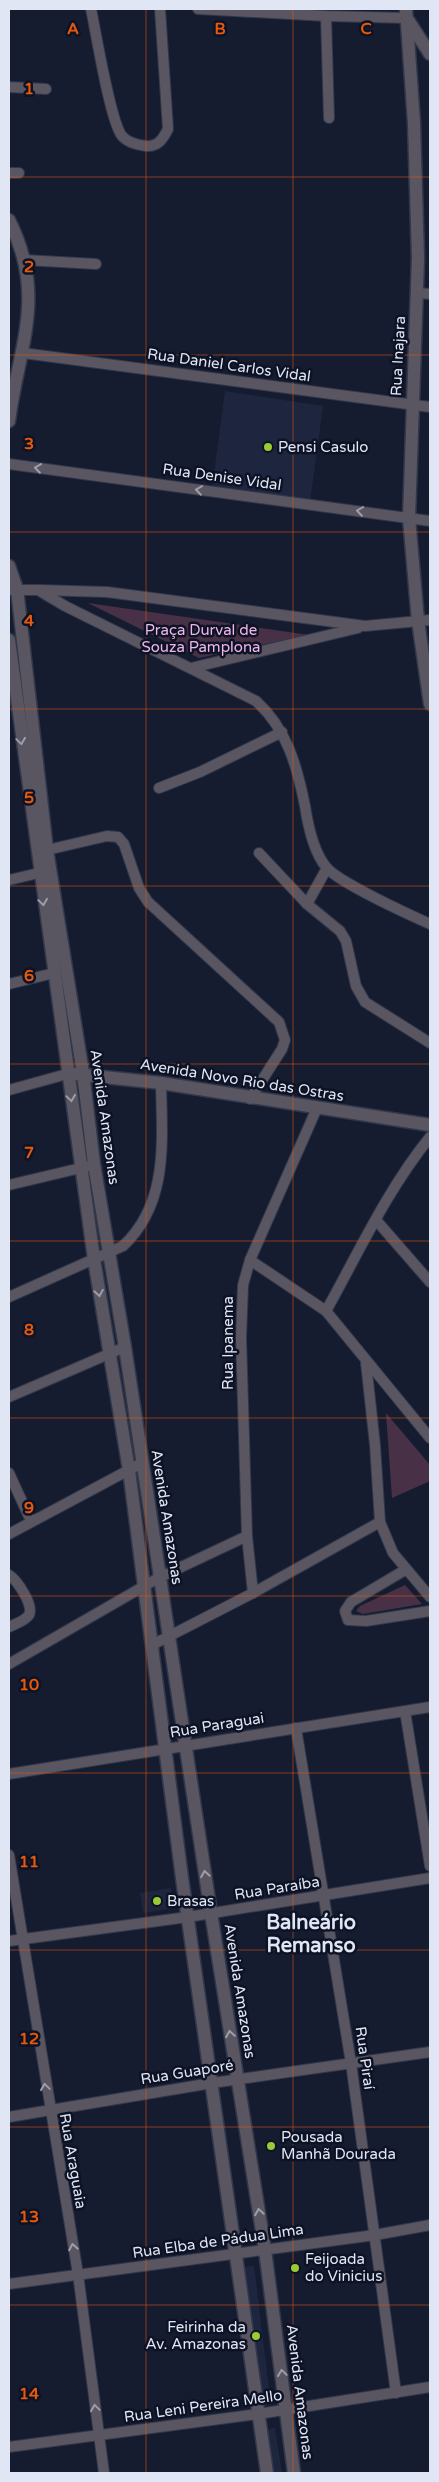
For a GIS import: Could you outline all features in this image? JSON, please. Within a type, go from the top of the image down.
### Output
[{"type":"street","points":[[92,9],[114,116],[121,135],[134,144],[150,146],[162,141],[168,129],[160,9]]},
{"type":"street","points":[[198,9],[326,16],[406,13],[430,54]]},
{"type":"street","name":"Rua Inajara","points":[[406,13],[424,293],[412,405],[409,518],[424,621],[430,704]]},
{"type":"street","points":[[326,16],[329,118]]},
{"type":"street","points":[[9,87],[46,89]]},
{"type":"street","points":[[9,220],[24,260],[28,289],[28,319],[9,422]]},
{"type":"street","points":[[24,260],[96,264]]},
{"type":"street","name":"Rua Daniel Carlos Vidal","points":[[23,353],[430,407]]},
{"type":"street","name":"Rua Denise Vidal","points":[[9,464],[430,521]]},
{"type":"street","name":"Avenida Amazonas","points":[[9,566],[47,850],[45,871],[54,972],[67,1074],[128,1470],[234,2254],[266,2473]]},
{"type":"street","points":[[13,590],[107,592],[365,626]]},
{"type":"street","points":[[38,590],[65,606],[256,701],[271,715],[282,732],[300,783],[308,824],[315,846],[327,868],[355,886],[430,924]]},
{"type":"street","points":[[191,668],[365,626],[424,621]]},
{"type":"street","name":"Avenida Amazonas","points":[[9,640],[13,717],[45,871],[83,1073],[94,1164],[125,1347],[211,1913],[266,2250],[294,2473]]},
{"type":"street","points":[[159,788],[200,772],[282,732]]},
{"type":"street","points":[[47,850],[107,836],[118,837],[124,844],[139,888],[148,902],[272,1015],[283,1031],[285,1040],[282,1049],[250,1099]]},
{"type":"street","points":[[259,853],[307,904],[340,931],[346,941],[356,986],[365,1002],[430,1043]]},
{"type":"street","points":[[307,904],[327,868]]},
{"type":"street","points":[[9,880],[45,871]]},
{"type":"street","points":[[9,984],[54,972]]},
{"type":"street","name":"Avenida Novo Rio das Ostras","points":[[67,1074],[83,1073],[161,1083],[250,1099],[430,1125]]},
{"type":"street","points":[[9,1090],[67,1074]]},
{"type":"street","points":[[9,1297],[110,1253],[123,1246],[135,1235],[148,1214],[158,1185],[162,1159],[161,1083]]},
{"type":"street","name":"Rua Ipanema","points":[[253,1593],[247,1536],[241,1338],[243,1285],[250,1260],[318,1108]]},
{"type":"street","name":"Avenida Novo Rio das Ostras","points":[[411,1123],[430,1133]]},
{"type":"street","points":[[326,1311],[407,1165],[430,1137]]},
{"type":"street","points":[[9,1185],[94,1164]]},
{"type":"street","points":[[376,1220],[430,1282]]},
{"type":"street","points":[[250,1260],[326,1311],[430,1438]]},
{"type":"street","points":[[9,1397],[125,1347]]},
{"type":"street","points":[[366,1362],[376,1444],[380,1522],[392,1553],[430,1597]]},
{"type":"street","points":[[9,1534],[142,1462]]},
{"type":"street","points":[[9,1473],[31,1521]]},
{"type":"street","points":[[152,1644],[253,1593],[380,1522]]},
{"type":"street","points":[[9,1664],[160,1577],[203,1555],[247,1536]]},
{"type":"street","points":[[405,1570],[351,1602],[346,1611],[348,1620],[366,1621],[430,1611]]},
{"type":"street","points":[[9,1575],[14,1578],[30,1607],[30,1613],[26,1618],[9,1628]]},
{"type":"street","name":"Rua Paraguai","points":[[9,1774],[430,1707]]},
{"type":"street","points":[[405,1711],[430,1866]]},
{"type":"street","name":"Rua Piraí","points":[[296,1728],[351,2063],[396,2392]]},
{"type":"street","name":"Rua Araguaia","points":[[9,1855],[24,1939],[49,2110],[78,2274],[104,2473]]},
{"type":"street","name":"Rua Paraíba","points":[[9,1941],[188,1917],[430,1878]]},
{"type":"street","name":"Rua Guaporé","points":[[9,2117],[212,2082],[430,2052]]},
{"type":"street","name":"Rua Elba de Pádua Lima","points":[[9,2284],[375,2235],[430,2225]]},
{"type":"street","name":"Rua Leni Pereira Mello","points":[[9,2447],[258,2414],[430,2387]]},
{"type":"shaded area","name":"Pensi Casulo","points":[[225,391],[323,406],[310,502],[212,489]]},
{"type":"shaded area","name":"Brasas","points":[[171,1888],[174,1908],[143,1913],[140,1893]]},
{"type":"shaded area","name":"Feirinha da Av. Amazonas","points":[[254,2266],[271,2405],[260,2406],[241,2267]]},
{"type":"shaded area","points":[[275,2428],[282,2473],[270,2473],[265,2430]]},
{"type":"green space","name":"Praça Durval de Souza Pamplona","points":[[88,603],[309,635],[199,658]]},
{"type":"green space","points":[[386,1413],[430,1465],[430,1481],[392,1498]]},
{"type":"green space","points":[[405,1585],[422,1604],[363,1614],[356,1611],[360,1606]]},
{"type":"place","name":"Pensi Casulo","points":[[268,447]]},
{"type":"place","name":"Brasas","points":[[157,1901]]},
{"type":"place","name":"Pousada Manhã Dourada","points":[[271,2146]]},
{"type":"place","name":"Feijoada do Vinicius","points":[[295,2268]]},
{"type":"place","name":"Feirinha da Av. Amazonas","points":[[256,2336]]},
{"type":"district","name":"Balneário Remanso","points":[[311,1934]]}]
